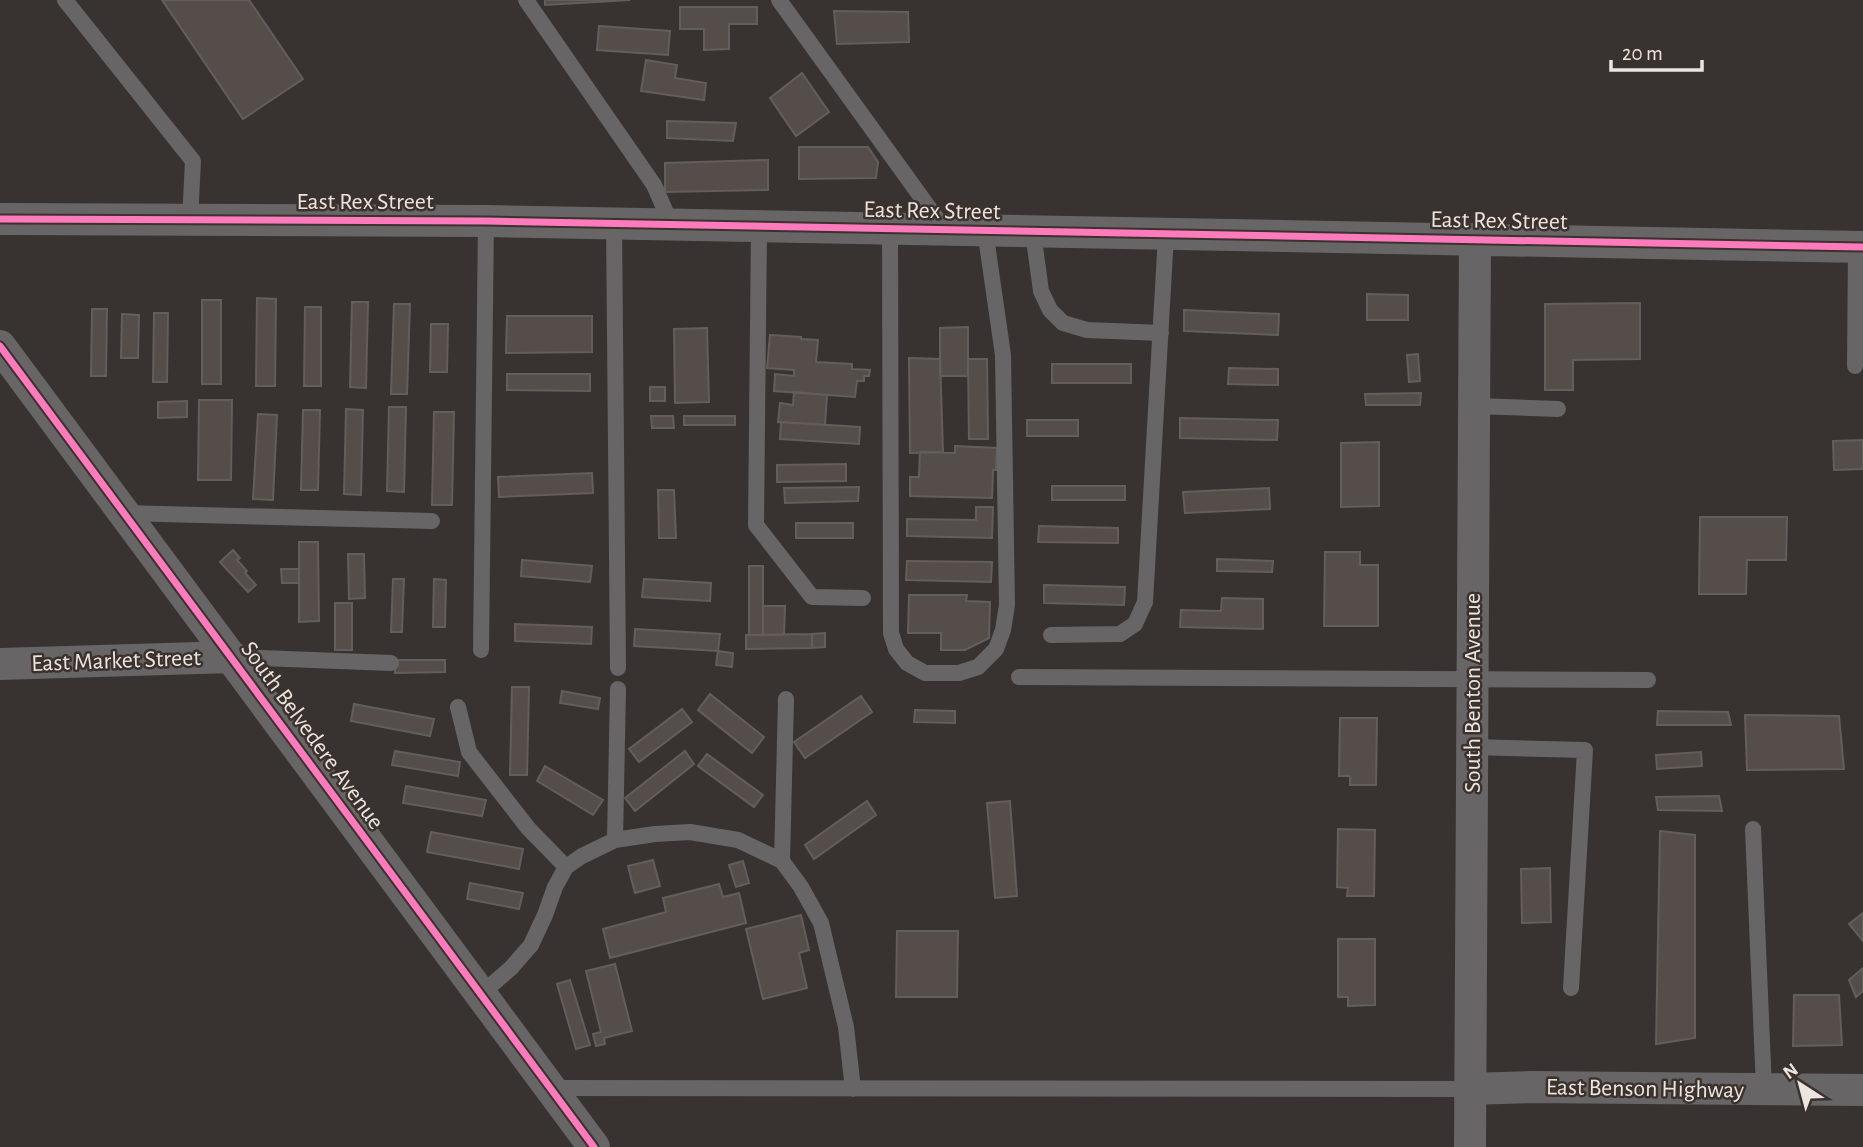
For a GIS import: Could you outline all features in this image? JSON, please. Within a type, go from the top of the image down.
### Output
[{"type":"street","name":"East Rex Street","points":[[0,219],[486,221],[1859,247]]},
{"type":"street","name":"South Benton Avenue","points":[[1470,1147],[1475,239]]},
{"type":"street","name":"South Belvedere Avenue","points":[[0,346],[594,1147]]},
{"type":"street","name":"East Market Street","points":[[0,664],[232,657]]},
{"type":"street","name":"East Benson Highway","points":[[1469,1089],[1531,1087],[1863,1090]]},
{"type":"lane","points":[[65,0],[193,161],[190,220]]},
{"type":"lane","points":[[526,0],[654,185],[671,224]]},
{"type":"lane","points":[[779,0],[945,230]]},
{"type":"lane","points":[[481,650],[486,221]]},
{"type":"lane","points":[[614,223],[618,668]]},
{"type":"lane","points":[[759,226],[756,525],[812,597],[863,598]]},
{"type":"lane","points":[[890,228],[891,633],[896,649],[907,663],[925,673],[959,673],[978,667],[996,649],[1003,630],[1007,605],[1003,355],[985,230]]},
{"type":"lane","points":[[1033,232],[1041,291],[1050,310],[1063,323],[1087,330],[1161,333]]},
{"type":"lane","points":[[1051,635],[1120,634],[1135,624],[1145,602],[1166,235]]},
{"type":"lane","points":[[1855,366],[1859,247]]},
{"type":"lane","points":[[1475,407],[1558,409]]},
{"type":"lane","points":[[124,513],[432,521]]},
{"type":"lane","points":[[232,657],[391,663]]},
{"type":"lane","points":[[1019,677],[1648,680]]},
{"type":"lane","points":[[615,840],[618,689]]},
{"type":"lane","points":[[782,861],[786,699]]},
{"type":"lane","points":[[458,707],[469,752],[528,828],[566,867]]},
{"type":"lane","points":[[1472,747],[1585,750],[1571,988]]},
{"type":"lane","points":[[1753,829],[1764,1089]]},
{"type":"lane","points":[[481,994],[511,968],[531,945],[566,867],[582,856],[615,840],[655,834],[690,832],[738,840],[782,861],[802,887],[821,923],[846,1027],[853,1089]]},
{"type":"lane","points":[[551,1088],[1469,1089]]},
{"type":"building","points":[[162,0],[249,0],[303,79],[243,119]]},
{"type":"building","points":[[545,0],[630,0],[545,5]]},
{"type":"building","points":[[680,7],[757,7],[757,24],[729,24],[729,49],[704,50],[704,29],[680,29]]},
{"type":"building","points":[[834,11],[908,12],[909,42],[837,44]]},
{"type":"building","points":[[599,26],[670,31],[668,55],[597,50]]},
{"type":"building","points":[[646,60],[677,65],[675,78],[706,83],[704,100],[641,91]]},
{"type":"building","points":[[802,73],[829,112],[796,136],[770,98]]},
{"type":"building","points":[[667,121],[736,123],[733,141],[667,138]]},
{"type":"building","points":[[799,147],[868,147],[878,162],[876,178],[799,179]]},
{"type":"building","points":[[768,160],[768,190],[665,192],[665,163]]},
{"type":"building","points":[[1367,294],[1408,295],[1408,320],[1367,320]]},
{"type":"building","points":[[257,298],[276,299],[275,386],[256,386]]},
{"type":"building","points":[[202,300],[221,300],[221,384],[202,384]]},
{"type":"building","points":[[352,302],[368,302],[366,388],[350,387]]},
{"type":"building","points":[[1640,303],[1640,359],[1573,360],[1573,390],[1545,390],[1545,304]]},
{"type":"building","points":[[394,304],[410,304],[407,394],[391,394]]},
{"type":"building","points":[[305,307],[321,307],[321,386],[304,386]]},
{"type":"building","points":[[92,309],[107,309],[106,376],[91,376]]},
{"type":"building","points":[[1184,310],[1279,314],[1278,335],[1184,331]]},
{"type":"building","points":[[154,313],[168,313],[167,382],[153,382]]},
{"type":"building","points":[[122,314],[139,315],[138,358],[121,358]]},
{"type":"building","points":[[507,316],[592,316],[592,352],[506,353]]},
{"type":"building","points":[[431,324],[448,324],[447,372],[430,372]]},
{"type":"building","points":[[968,327],[968,376],[940,376],[940,328]]},
{"type":"building","points":[[707,328],[709,402],[675,403],[674,329]]},
{"type":"building","points":[[770,335],[818,340],[816,362],[852,364],[852,369],[870,370],[869,376],[864,376],[864,381],[857,381],[855,397],[774,391],[775,374],[794,376],[794,370],[767,368]]},
{"type":"building","points":[[1418,354],[1420,381],[1409,382],[1407,355]]},
{"type":"building","points":[[909,358],[940,359],[943,452],[910,453]]},
{"type":"building","points":[[968,359],[987,359],[988,439],[969,439]]},
{"type":"building","points":[[1052,364],[1131,364],[1131,383],[1052,383]]},
{"type":"building","points":[[1229,368],[1278,369],[1278,385],[1228,384]]},
{"type":"building","points":[[507,374],[590,374],[590,391],[507,390]]},
{"type":"building","points":[[650,387],[665,387],[665,401],[650,401]]},
{"type":"building","points":[[794,392],[827,395],[825,425],[778,422],[780,403],[793,405]]},
{"type":"building","points":[[1421,393],[1420,405],[1366,405],[1365,394]]},
{"type":"building","points":[[199,400],[232,400],[231,480],[198,480]]},
{"type":"building","points":[[187,401],[187,417],[158,418],[158,402]]},
{"type":"building","points":[[389,407],[406,407],[404,492],[387,491]]},
{"type":"building","points":[[346,409],[363,410],[361,495],[344,494]]},
{"type":"building","points":[[303,410],[320,410],[318,490],[301,490]]},
{"type":"building","points":[[434,412],[454,412],[452,505],[432,505]]},
{"type":"building","points":[[258,414],[277,415],[273,500],[253,499]]},
{"type":"building","points":[[651,416],[673,416],[674,428],[652,428]]},
{"type":"building","points":[[684,416],[735,416],[735,425],[684,425]]},
{"type":"building","points":[[1180,418],[1278,420],[1277,440],[1180,438]]},
{"type":"building","points":[[1027,420],[1078,420],[1078,436],[1027,436]]},
{"type":"building","points":[[781,422],[860,427],[859,444],[780,439]]},
{"type":"building","points":[[1863,440],[1863,469],[1834,470],[1833,441]]},
{"type":"building","points":[[1379,442],[1379,506],[1341,507],[1341,443]]},
{"type":"building","points":[[955,446],[997,448],[992,498],[910,496],[910,477],[919,477],[920,452],[955,453]]},
{"type":"building","points":[[846,464],[846,481],[777,482],[777,465]]},
{"type":"building","points":[[592,473],[593,493],[499,497],[498,477]]},
{"type":"building","points":[[1052,486],[1125,486],[1125,500],[1052,500]]},
{"type":"building","points":[[859,487],[858,501],[785,503],[784,488]]},
{"type":"building","points":[[1269,488],[1270,509],[1185,513],[1183,492]]},
{"type":"building","points":[[658,490],[674,490],[676,538],[659,538]]},
{"type":"building","points":[[976,507],[993,507],[992,538],[907,536],[907,519],[976,520]]},
{"type":"building","points":[[1700,517],[1787,517],[1786,560],[1747,560],[1746,594],[1699,594]]},
{"type":"building","points":[[796,523],[853,523],[853,538],[796,538]]},
{"type":"building","points":[[1039,526],[1118,528],[1118,543],[1038,542]]},
{"type":"building","points":[[299,542],[318,542],[319,621],[299,622]]},
{"type":"building","points":[[233,550],[240,558],[237,560],[247,571],[245,573],[256,585],[248,592],[220,562]]},
{"type":"building","points":[[1325,552],[1360,552],[1360,565],[1378,565],[1378,626],[1324,626]]},
{"type":"building","points":[[348,554],[364,554],[365,598],[349,599]]},
{"type":"building","points":[[1217,559],[1273,561],[1272,572],[1217,571]]},
{"type":"building","points":[[522,560],[592,566],[590,582],[521,576]]},
{"type":"building","points":[[907,561],[992,562],[991,582],[906,580]]},
{"type":"building","points":[[749,566],[763,566],[763,635],[749,635]]},
{"type":"building","points":[[281,569],[299,569],[299,583],[282,583]]},
{"type":"building","points":[[393,579],[404,579],[402,632],[391,632]]},
{"type":"building","points":[[434,579],[446,580],[445,627],[433,627]]},
{"type":"building","points":[[644,579],[711,583],[710,601],[642,597]]},
{"type":"building","points":[[1044,585],[1125,587],[1124,605],[1044,603]]},
{"type":"building","points":[[909,595],[967,595],[966,601],[990,602],[989,638],[965,650],[941,650],[941,633],[908,633]]},
{"type":"building","points":[[1222,598],[1263,599],[1263,629],[1180,627],[1181,610],[1221,611]]},
{"type":"building","points":[[335,603],[352,603],[352,650],[335,650]]},
{"type":"building","points":[[763,606],[785,606],[784,635],[763,635]]},
{"type":"building","points":[[515,624],[592,627],[591,644],[515,641]]},
{"type":"building","points":[[635,629],[720,634],[718,651],[634,646]]},
{"type":"building","points":[[825,633],[825,647],[812,648],[812,634]]},
{"type":"building","points":[[812,634],[812,648],[746,649],[746,635]]},
{"type":"building","points":[[718,651],[733,653],[732,667],[716,665]]},
{"type":"building","points":[[395,660],[445,660],[445,672],[395,673]]},
{"type":"building","points":[[512,687],[529,687],[527,775],[510,775]]},
{"type":"building","points":[[562,691],[600,698],[598,709],[560,703]]},
{"type":"building","points":[[710,694],[764,737],[752,753],[698,710]]},
{"type":"building","points":[[861,696],[872,712],[805,758],[794,742]]},
{"type":"building","points":[[354,704],[434,719],[430,736],[351,721]]},
{"type":"building","points":[[682,709],[692,722],[639,762],[629,749]]},
{"type":"building","points":[[915,710],[955,711],[955,723],[914,722]]},
{"type":"building","points":[[1658,711],[1728,712],[1731,725],[1657,725]]},
{"type":"building","points":[[1745,715],[1839,716],[1844,769],[1747,770]]},
{"type":"building","points":[[1340,718],[1377,718],[1376,785],[1350,785],[1350,776],[1339,776]]},
{"type":"building","points":[[395,751],[460,762],[458,776],[392,765]]},
{"type":"building","points":[[685,751],[694,764],[635,811],[625,798]]},
{"type":"building","points":[[1701,752],[1702,766],[1657,769],[1656,755]]},
{"type":"building","points":[[707,754],[763,795],[754,807],[698,766]]},
{"type":"building","points":[[545,766],[603,800],[593,815],[537,781]]},
{"type":"building","points":[[406,786],[486,800],[482,816],[403,803]]},
{"type":"building","points":[[1719,796],[1722,811],[1658,810],[1656,797]]},
{"type":"building","points":[[867,801],[876,815],[814,859],[805,845]]},
{"type":"building","points":[[1010,801],[1017,896],[995,898],[987,803]]},
{"type":"building","points":[[1338,829],[1375,830],[1374,896],[1347,896],[1348,888],[1337,887]]},
{"type":"building","points":[[1660,831],[1695,835],[1695,1038],[1656,1044]]},
{"type":"building","points":[[431,832],[523,849],[519,869],[427,852]]},
{"type":"building","points":[[653,860],[660,886],[635,893],[628,866]]},
{"type":"building","points":[[743,861],[749,883],[736,887],[729,865]]},
{"type":"building","points":[[1550,868],[1551,922],[1522,923],[1521,869]]},
{"type":"building","points":[[470,883],[523,893],[519,909],[467,899]]},
{"type":"building","points":[[719,884],[723,897],[739,893],[746,923],[610,958],[603,929],[666,912],[663,898]]},
{"type":"building","points":[[1863,913],[1863,941],[1849,924]]},
{"type":"building","points":[[801,915],[809,950],[799,953],[807,988],[763,999],[746,929]]},
{"type":"building","points":[[897,931],[958,931],[957,997],[896,997]]},
{"type":"building","points":[[1338,939],[1375,939],[1375,1005],[1348,1006],[1348,997],[1338,997]]},
{"type":"building","points":[[615,964],[632,1031],[604,1038],[605,1044],[596,1046],[593,1034],[601,1032],[586,971]]},
{"type":"building","points":[[1863,968],[1863,991],[1856,997],[1849,980]]},
{"type":"building","points":[[570,980],[590,1045],[576,1049],[557,984]]},
{"type":"building","points":[[1794,995],[1839,995],[1842,1045],[1793,1046]]},
{"type":"cycle path","points":[[0,219],[486,221],[1863,247]]},
{"type":"cycle path","points":[[0,346],[594,1147]]}]
